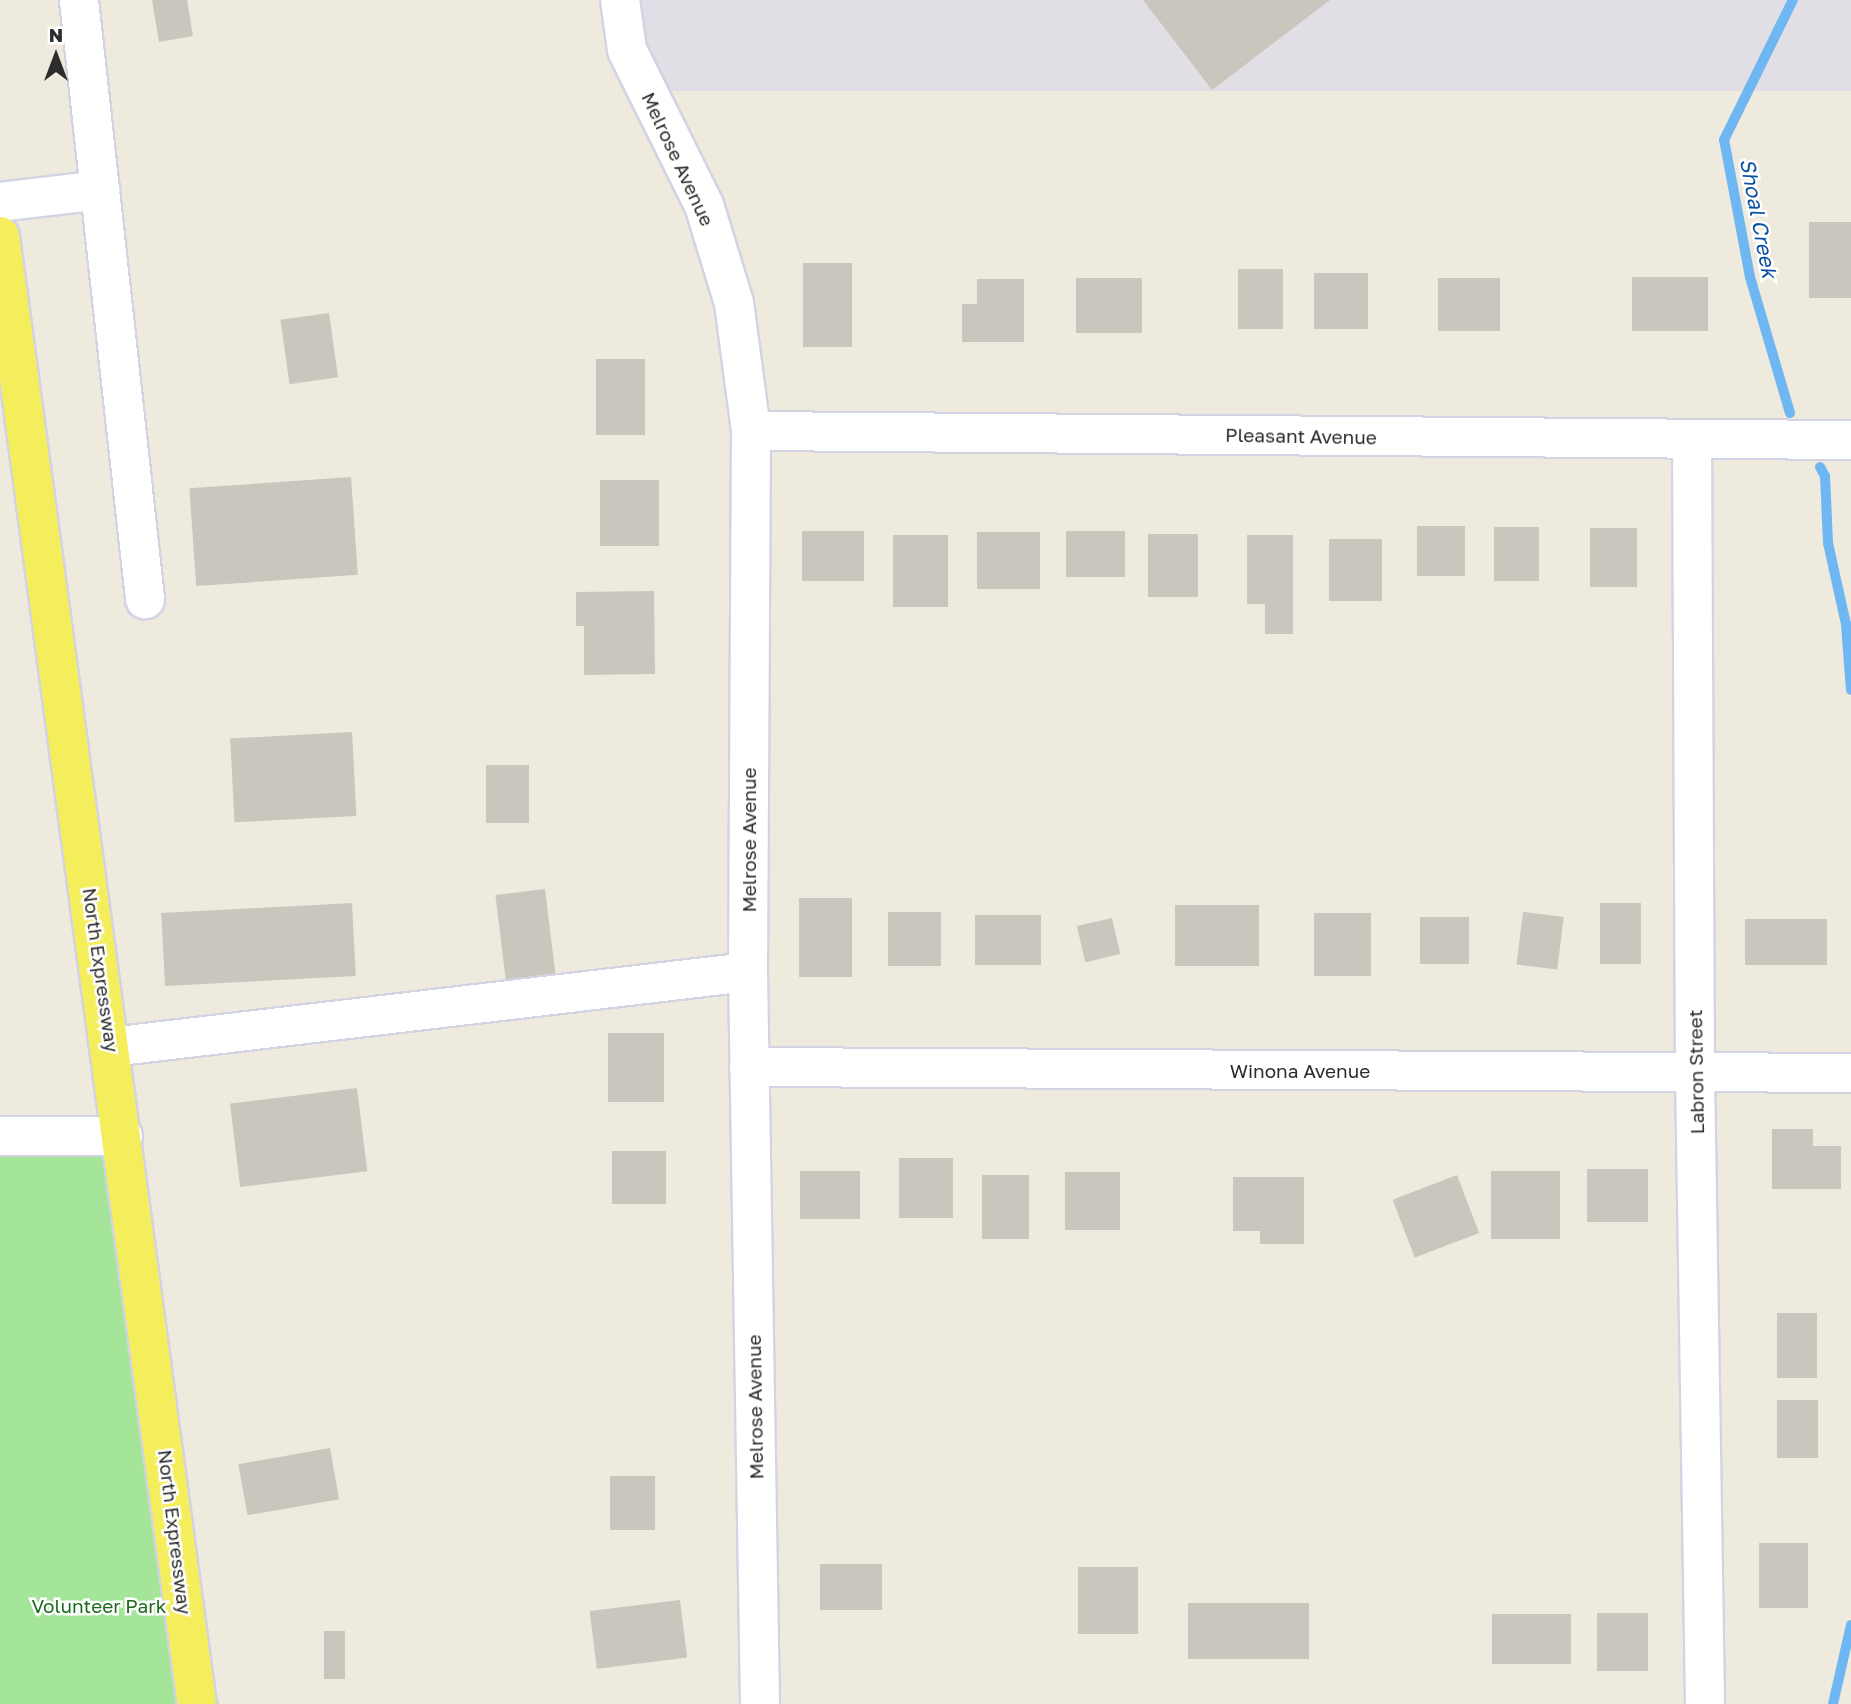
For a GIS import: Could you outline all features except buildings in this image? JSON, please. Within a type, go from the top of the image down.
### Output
[{"type":"main road","name":"North Expressway","points":[[0,236],[123,1136],[197,1704]]},
{"type":"street","points":[[79,0],[145,598]]},
{"type":"street","name":"Melrose Avenue","points":[[620,0],[627,50],[704,205],[734,303],[751,430],[748,972],[760,1704]]},
{"type":"street","points":[[0,202],[100,190]]},
{"type":"street","name":"Pleasant Avenue","points":[[751,430],[1851,440]]},
{"type":"street","name":"Labron Street","points":[[1692,440],[1695,1073],[1705,1704]]},
{"type":"street","points":[[111,1047],[748,972]]},
{"type":"street","name":"Winona Avenue","points":[[750,1067],[1851,1073]]},
{"type":"street","points":[[0,1136],[123,1136]]},
{"type":"shaded area","points":[[626,0],[1851,0],[1851,91],[626,91]]},
{"type":"green space","name":"Volunteer Park","points":[[0,1145],[108,1146],[219,1704],[0,1704]]},
{"type":"waterway","name":"Shoal Creek","points":[[1790,413],[1750,277],[1724,140],[1793,0]]},
{"type":"waterway","name":"Shoal Creek","points":[[1820,467],[1825,476],[1828,543],[1846,624],[1851,690]]},
{"type":"waterway","name":"Shoal Creek","points":[[1833,1704],[1851,1625]]}]
